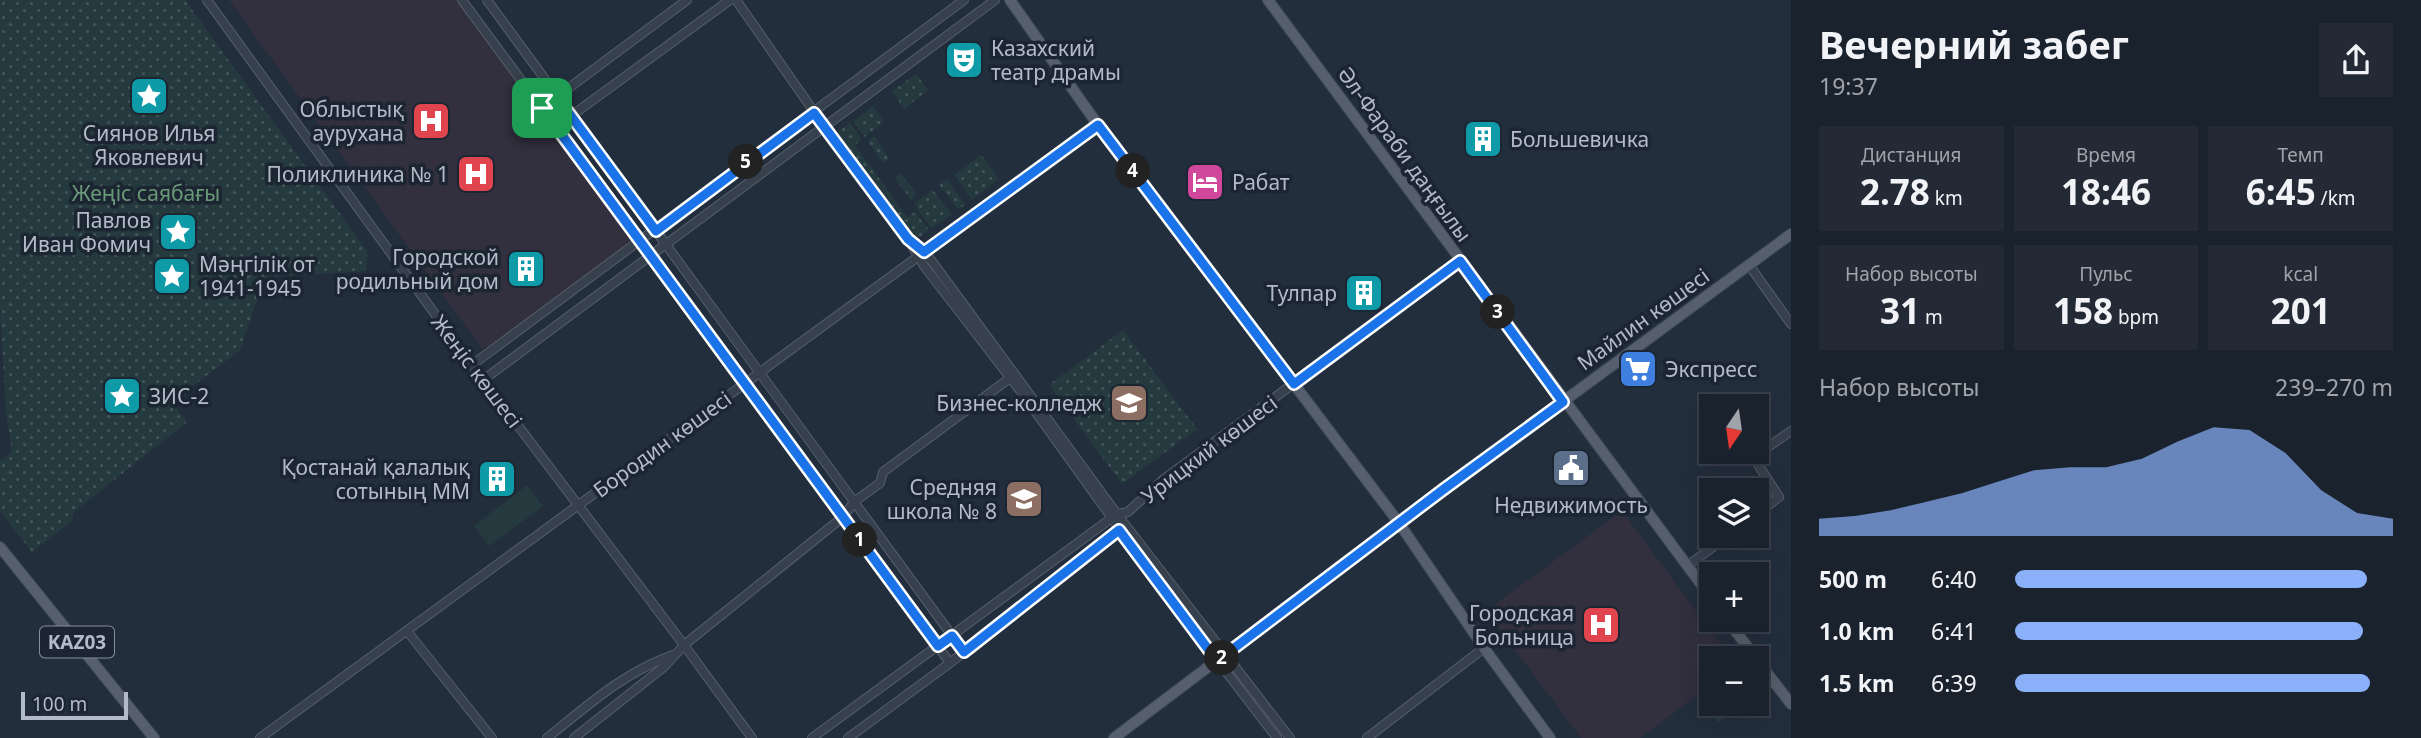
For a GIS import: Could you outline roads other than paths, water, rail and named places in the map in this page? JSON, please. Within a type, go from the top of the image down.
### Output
[{"type":"main road","points":[[1010,0],[1098,125],[1399,523],[1484,648],[1550,738]]},
{"type":"main road","name":"Әл-Фараби даңғылы","points":[[1268,0],[1563,402],[1699,582]]},
{"type":"main road","name":"Майлин көшесі","points":[[1114,738],[1399,523],[1791,234]]},
{"type":"main road","name":"KАZ03","points":[[0,547],[154,738]]},
{"type":"main road","points":[[1769,676],[1791,704]]},
{"type":"street","name":"Жеңіс көшесі","points":[[207,0],[472,366],[752,738]]},
{"type":"street","points":[[462,0],[950,663]]},
{"type":"street","points":[[486,0],[964,652]]},
{"type":"street","points":[[542,108],[687,0]]},
{"type":"street","points":[[556,127],[730,0]]},
{"type":"street","points":[[736,0],[814,113],[1013,376],[1114,517],[1253,698],[1290,738]]},
{"type":"street","points":[[472,366],[964,0]]},
{"type":"street","points":[[483,380],[995,0]]},
{"type":"street","points":[[904,44],[916,59]]},
{"type":"street","name":"Бородин көшесі","points":[[260,738],[1098,125]]},
{"type":"street","points":[[750,160],[761,174]]},
{"type":"street","name":"Урицкий көшесі","points":[[812,738],[1114,517],[1128,512],[1164,479],[1460,261]]},
{"type":"street","points":[[1749,265],[1791,324]]},
{"type":"street","points":[[574,738],[665,666],[684,645],[843,517],[854,502],[880,483],[883,472],[1013,376]]},
{"type":"street","points":[[1766,478],[1757,463],[1758,454],[1791,431]]},
{"type":"street","points":[[1769,482],[1779,498],[1769,505]]},
{"type":"street","name":"Урицкий көшесі","points":[[1122,527],[1128,512]]},
{"type":"street","points":[[848,738],[950,663],[1122,527]]},
{"type":"street","points":[[1687,566],[1712,548]]},
{"type":"street","points":[[407,631],[492,738]]},
{"type":"street","points":[[1367,738],[1484,648]]},
{"type":"street","points":[[547,738],[611,686],[650,663],[673,655]]},
{"type":"street","points":[[1253,698],[1278,738]]},
{"type":"place","name":"Казахский театр драмы","points":[[964,60]]},
{"type":"place","name":"Сиянов Илья Яковлевич","points":[[149,96]]},
{"type":"place","name":"Облыстық аурухана","points":[[431,121]]},
{"type":"place","name":"Большевичка","points":[[1483,139]]},
{"type":"place","name":"Поликлиника № 1","points":[[476,174]]},
{"type":"place","name":"Рабат","points":[[1205,182]]},
{"type":"place","name":"Павлов Иван Фомич","points":[[178,232]]},
{"type":"place","name":"Городской родильный дом","points":[[526,269]]},
{"type":"place","name":"Мәңгілік от 1941-1945","points":[[172,276]]},
{"type":"place","name":"Тулпар","points":[[1364,293]]},
{"type":"place","name":"Экспресс","points":[[1638,369]]},
{"type":"place","name":"ЗИС-2","points":[[122,396]]},
{"type":"place","name":"Бизнес-колледж","points":[[1129,403]]},
{"type":"place","name":"Недвижимость","points":[[1571,468]]},
{"type":"place","name":"Қостанай қалалық сотының ММ","points":[[497,479]]},
{"type":"place","name":"Средняя школа № 8","points":[[1024,499]]},
{"type":"place","name":"Городская Больница","points":[[1601,625]]},
{"type":"park label","name":"Жеңіс саябағы","points":[[146,193]]}]
